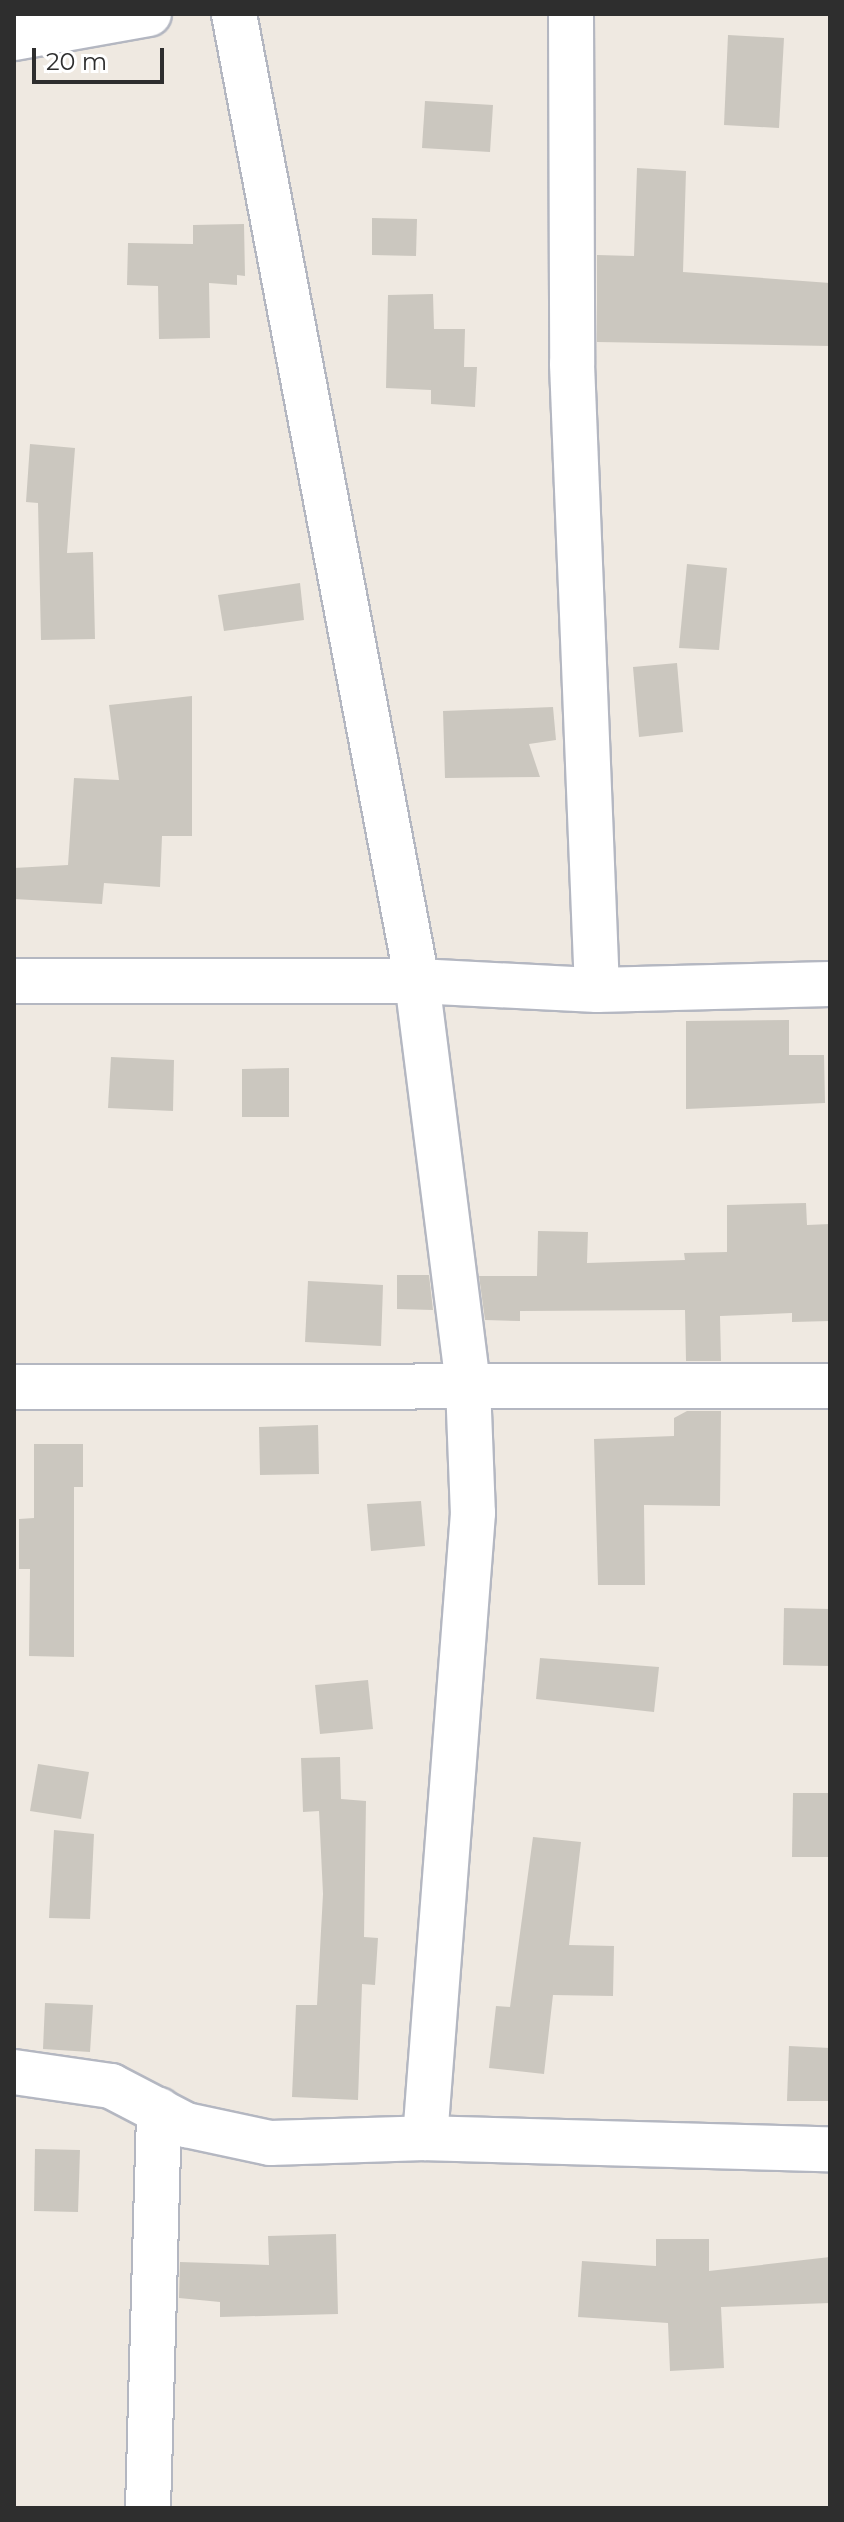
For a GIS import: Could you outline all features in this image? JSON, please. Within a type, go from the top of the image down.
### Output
[{"type":"street","points":[[14,38],[149,14]]},
{"type":"street","points":[[234,14],[417,981],[468,1385],[473,1513],[425,2138]]},
{"type":"street","points":[[571,14],[572,364],[597,990]]},
{"type":"street","points":[[14,981],[417,981],[597,990],[830,984]]},
{"type":"street","points":[[14,1387],[830,1386]]},
{"type":"street","points":[[14,2072],[111,2086],[223,2139],[425,2138],[830,2149]]},
{"type":"street","points":[[148,2508],[159,2110]]},
{"type":"building","points":[[728,35],[784,38],[779,128],[724,125]]},
{"type":"building","points":[[425,101],[493,105],[490,152],[422,148]]},
{"type":"building","points":[[637,168],[686,171],[683,272],[830,283],[830,346],[597,342],[597,255],[634,256]]},
{"type":"building","points":[[372,218],[417,219],[416,256],[372,255]]},
{"type":"building","points":[[244,224],[245,276],[237,275],[237,285],[209,283],[210,338],[159,339],[158,286],[127,285],[128,243],[193,244],[193,225]]},
{"type":"building","points":[[433,294],[434,329],[465,329],[464,367],[477,367],[475,407],[431,404],[431,390],[386,388],[388,295]]},
{"type":"building","points":[[30,444],[75,448],[67,553],[93,552],[95,639],[41,640],[38,503],[26,502]]},
{"type":"building","points":[[687,564],[727,568],[719,650],[679,648]]},
{"type":"building","points":[[300,583],[304,620],[224,631],[218,595]]},
{"type":"building","points":[[677,663],[683,732],[639,737],[633,667]]},
{"type":"building","points":[[192,696],[192,836],[162,836],[160,887],[104,883],[102,904],[14,899],[14,868],[68,865],[74,778],[119,780],[109,705]]},
{"type":"building","points":[[553,707],[556,740],[529,744],[540,777],[445,778],[443,711]]},
{"type":"building","points":[[789,1020],[789,1055],[824,1055],[825,1103],[686,1109],[686,1021]]},
{"type":"building","points":[[111,1057],[174,1060],[173,1111],[108,1108]]},
{"type":"building","points":[[289,1068],[289,1117],[242,1117],[242,1069]]},
{"type":"building","points":[[806,1203],[807,1225],[830,1224],[830,1321],[792,1322],[792,1313],[720,1316],[721,1361],[686,1361],[685,1310],[520,1311],[520,1321],[485,1320],[479,1276],[537,1276],[538,1231],[588,1232],[587,1263],[685,1260],[684,1253],[727,1252],[727,1205]]},
{"type":"building","points":[[397,1275],[429,1275],[433,1310],[397,1309]]},
{"type":"building","points":[[308,1281],[383,1285],[381,1346],[305,1342]]},
{"type":"building","points":[[687,1411],[721,1411],[720,1506],[644,1505],[645,1585],[598,1585],[594,1439],[674,1436],[674,1418]]},
{"type":"building","points":[[318,1425],[319,1474],[260,1475],[259,1427]]},
{"type":"building","points":[[34,1444],[83,1444],[83,1487],[74,1487],[74,1657],[29,1656],[30,1569],[19,1569],[19,1519],[34,1518]]},
{"type":"building","points":[[421,1501],[425,1546],[371,1551],[367,1504]]},
{"type":"building","points":[[784,1608],[830,1609],[830,1666],[783,1665]]},
{"type":"building","points":[[540,1658],[659,1667],[654,1712],[536,1699]]},
{"type":"building","points":[[368,1680],[373,1729],[320,1734],[315,1685]]},
{"type":"building","points":[[340,1757],[341,1799],[366,1801],[364,1937],[378,1938],[375,1985],[362,1984],[358,2100],[292,2097],[296,2005],[317,2005],[323,1894],[319,1811],[303,1812],[301,1758]]},
{"type":"building","points":[[38,1764],[89,1772],[81,1819],[30,1811]]},
{"type":"building","points":[[793,1793],[830,1793],[830,1857],[792,1857]]},
{"type":"building","points":[[54,1830],[94,1834],[90,1919],[49,1918]]},
{"type":"building","points":[[533,1837],[581,1842],[569,1945],[614,1946],[613,1996],[553,1995],[544,2074],[489,2068],[496,2006],[510,2007]]},
{"type":"building","points":[[45,2003],[93,2005],[90,2052],[43,2049]]},
{"type":"building","points":[[789,2046],[830,2048],[830,2101],[787,2101]]},
{"type":"building","points":[[35,2149],[80,2150],[78,2212],[34,2211]]},
{"type":"building","points":[[336,2234],[338,2314],[220,2317],[220,2302],[179,2298],[180,2262],[269,2265],[268,2236]]},
{"type":"building","points":[[656,2239],[709,2239],[709,2271],[830,2257],[830,2303],[721,2307],[724,2368],[670,2371],[668,2323],[578,2317],[582,2261],[656,2266]]}]
